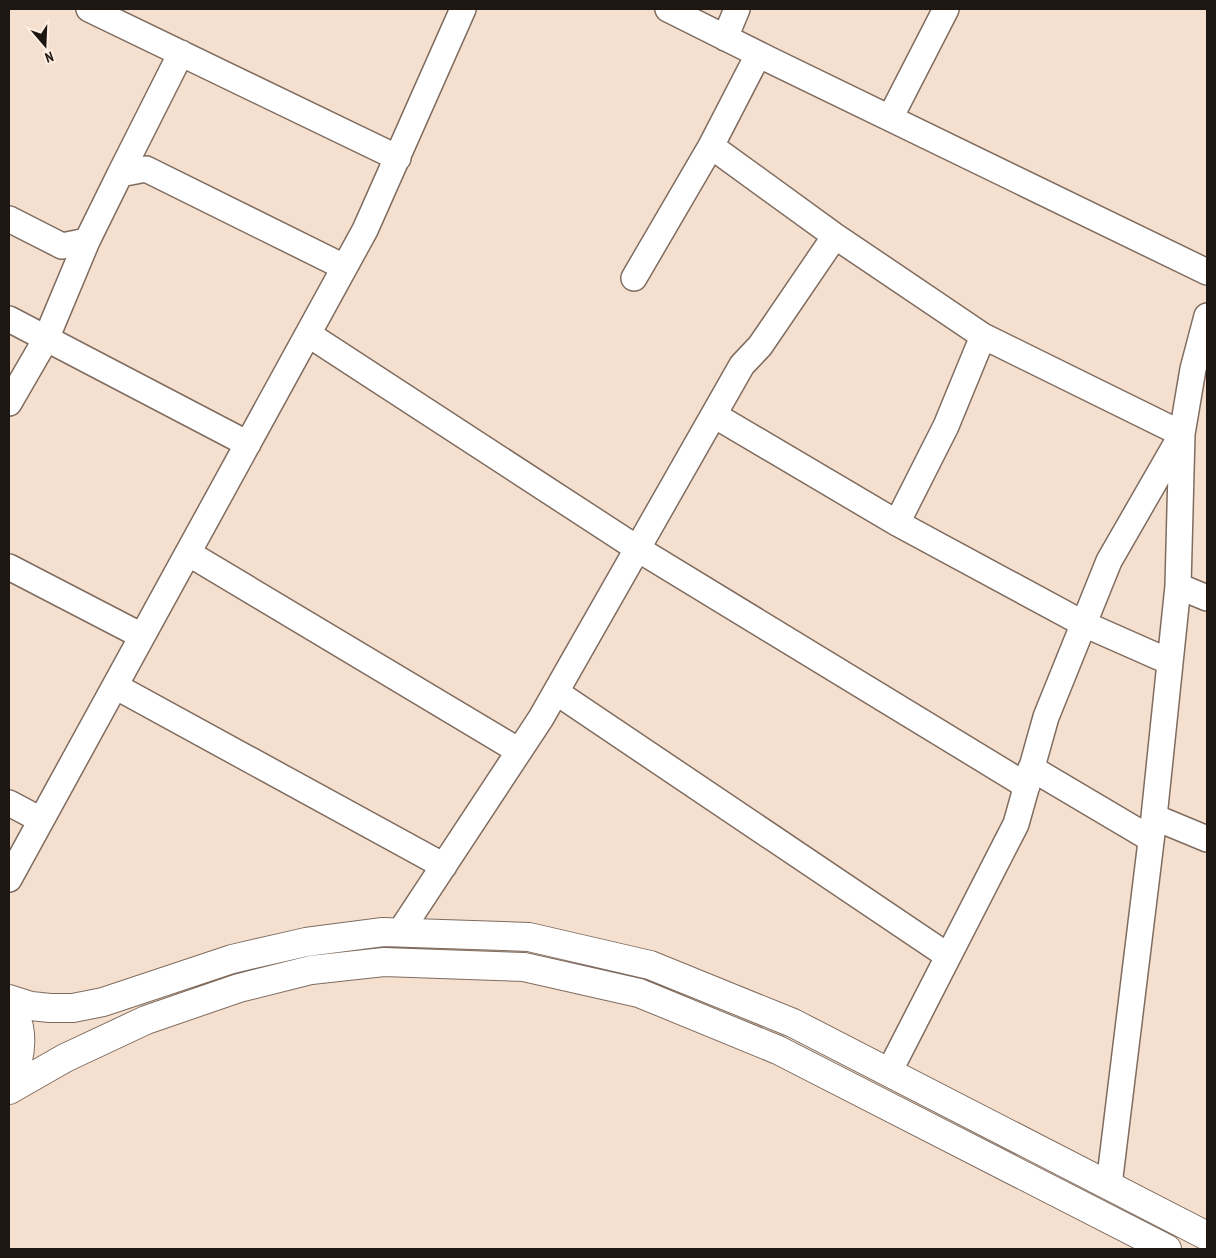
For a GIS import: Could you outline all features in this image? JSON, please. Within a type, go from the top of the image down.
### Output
[{"type":"street","points":[[89,9],[398,158]]},
{"type":"street","points":[[9,880],[365,230],[463,9]]},
{"type":"street","points":[[668,9],[758,55],[1207,272]]},
{"type":"street","points":[[724,38],[737,9]]},
{"type":"street","points":[[890,118],[946,9]]},
{"type":"street","points":[[9,403],[46,338],[87,241],[181,53]]},
{"type":"street","points":[[634,278],[711,146],[758,55]]},
{"type":"street","points":[[711,146],[835,236],[983,336],[1182,434]]},
{"type":"street","points":[[120,174],[146,169],[344,267]]},
{"type":"street","points":[[9,219],[62,246],[87,241]]},
{"type":"street","points":[[400,932],[556,692],[742,365],[760,346],[835,236]]},
{"type":"street","points":[[889,1072],[1016,824],[1046,717],[1109,560],[1182,434],[1200,372],[1207,316]]},
{"type":"street","points":[[9,319],[248,444]]},
{"type":"street","points":[[308,334],[638,549],[1029,777],[1153,828],[1207,839]]},
{"type":"street","points":[[897,523],[946,426],[983,336]]},
{"type":"street","points":[[714,415],[897,523],[1084,624],[1170,662]]},
{"type":"street","points":[[1109,1185],[1153,828],[1178,586],[1182,434]]},
{"type":"street","points":[[188,553],[519,751]]},
{"type":"street","points":[[9,567],[142,636]]},
{"type":"street","points":[[1178,586],[1207,598]]},
{"type":"street","points":[[115,686],[444,866]]},
{"type":"street","points":[[556,692],[948,956]]},
{"type":"street","points":[[9,803],[41,820]]},
{"type":"street","points":[[9,999],[31,1006],[73,1008],[103,1002],[232,959],[306,942],[383,932],[529,937],[650,964],[793,1023],[1207,1236]]},
{"type":"street","points":[[9,1090],[65,1058],[146,1020],[239,988],[311,970],[384,962],[524,967],[639,993],[778,1050],[1167,1249]]},
{"type":"street","points":[[9,1005],[19,1026],[20,1050],[17,1070],[9,1086]]}]
